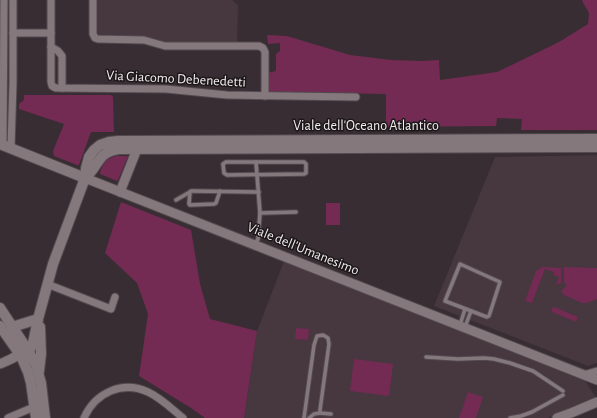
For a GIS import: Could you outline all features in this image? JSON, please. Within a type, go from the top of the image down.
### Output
[{"type":"main road","name":"Viale dell'Oceano Atlantico","points":[[136,145],[597,139]]},
{"type":"main road","name":"Viale dell'Oceano Atlantico","points":[[136,145],[597,147]]},
{"type":"main road","points":[[24,353],[33,343],[53,264],[85,178],[92,171],[101,157],[108,152],[136,145]]},
{"type":"main road","name":"Viale dell'Umanesimo","points":[[5,146],[85,178]]},
{"type":"main road","points":[[0,308],[12,327],[24,353],[36,418]]},
{"type":"main road","points":[[12,327],[38,319]]},
{"type":"main road","points":[[38,319],[41,345],[41,360],[38,373]]},
{"type":"main road","points":[[0,326],[14,348],[24,353],[34,362],[41,383],[45,418]]},
{"type":"street","points":[[4,0],[2,32],[5,146]]},
{"type":"street","points":[[5,146],[13,83],[13,0]]},
{"type":"street","points":[[51,0],[51,33],[51,47],[51,84],[54,87],[62,88],[62,56],[58,51],[51,47]]},
{"type":"street","name":"Via Giacomo Debenedetti","points":[[93,0],[93,34],[95,38],[98,39],[144,40],[163,46],[260,46],[265,49],[265,96]]},
{"type":"street","points":[[13,33],[51,33]]},
{"type":"street","points":[[4,83],[13,83]]},
{"type":"street","name":"Via Giacomo Debenedetti","points":[[62,88],[166,89],[222,95],[356,97]]},
{"type":"street","points":[[120,192],[136,145]]},
{"type":"street","name":"Viale dell'Umanesimo","points":[[85,178],[597,380]]},
{"type":"street","points":[[47,284],[111,309],[115,297]]},
{"type":"street","points":[[0,364],[24,353]]},
{"type":"street","points":[[583,375],[597,371]]},
{"type":"street","points":[[583,375],[593,382],[597,388]]},
{"type":"street","points":[[84,418],[91,405],[99,398],[110,391],[126,388],[138,389],[152,394],[183,418]]},
{"type":"street","points":[[557,418],[597,402]]},
{"type":"street","points":[[8,418],[34,407]]},
{"type":"street","points":[[571,413],[597,409]]},
{"type":"lane","points":[[226,162],[256,162],[304,162],[306,164],[305,174],[227,175],[224,173],[224,164],[226,162]]},
{"type":"lane","points":[[255,245],[258,238],[260,213],[256,162]]},
{"type":"lane","points":[[176,200],[192,191],[259,192]]},
{"type":"lane","points":[[190,192],[190,205],[216,203],[220,191]]},
{"type":"lane","points":[[260,213],[296,212]]},
{"type":"lane","points":[[460,264],[500,282],[489,316],[487,317],[465,309],[445,301],[460,264]]},
{"type":"lane","points":[[462,327],[465,309]]},
{"type":"lane","points":[[462,327],[471,311]]},
{"type":"lane","points":[[304,418],[314,345],[317,336],[323,335],[328,338],[329,344],[320,413]]},
{"type":"lane","points":[[426,357],[458,359],[484,358],[504,361],[530,370],[563,393],[532,412],[510,418]]},
{"type":"lane","points":[[309,418],[314,414],[332,414]]},
{"type":"shaded area","points":[[98,0],[232,0],[238,5],[237,44],[163,43],[140,36],[98,36]]},
{"type":"shaded area","points":[[597,0],[597,130],[521,130],[522,119],[497,118],[496,126],[386,127],[386,94],[267,92],[267,73],[276,71],[276,54],[280,51],[280,43],[268,44],[267,35],[287,36],[350,55],[391,60],[439,60],[440,80],[497,72],[559,42],[588,24],[589,13],[582,1]]},
{"type":"shaded area","points":[[24,95],[111,95],[113,97],[114,132],[91,132],[79,165],[54,156],[53,151],[64,124],[19,109],[19,104],[24,100]]},
{"type":"shaded area","points":[[597,155],[597,363],[588,366],[434,306],[495,157]]},
{"type":"shaded area","points":[[116,156],[128,156],[117,181],[100,174],[105,162],[109,158]]},
{"type":"shaded area","points":[[121,202],[191,230],[200,284],[210,319],[257,331],[244,418],[205,418],[139,376],[148,314],[137,283],[105,253]]},
{"type":"shaded area","points":[[326,203],[340,203],[340,225],[326,225]]},
{"type":"shaded area","points":[[284,261],[584,379],[597,399],[548,418],[244,418],[257,331]]},
{"type":"shaded area","points":[[542,267],[561,268],[561,283],[556,285],[559,277],[554,275],[554,272],[545,269],[532,303],[525,301],[536,271]]},
{"type":"shaded area","points":[[564,267],[597,268],[597,299],[587,303],[582,303],[564,295],[561,291],[567,285],[564,282]]},
{"type":"shaded area","points":[[554,307],[578,317],[576,322],[552,312],[551,309]]},
{"type":"shaded area","points":[[296,328],[309,329],[308,340],[295,339]]},
{"type":"shaded area","points":[[354,359],[393,364],[389,396],[350,391]]},
{"type":"shaded area","points":[[468,392],[483,397],[476,418],[459,418]]}]
